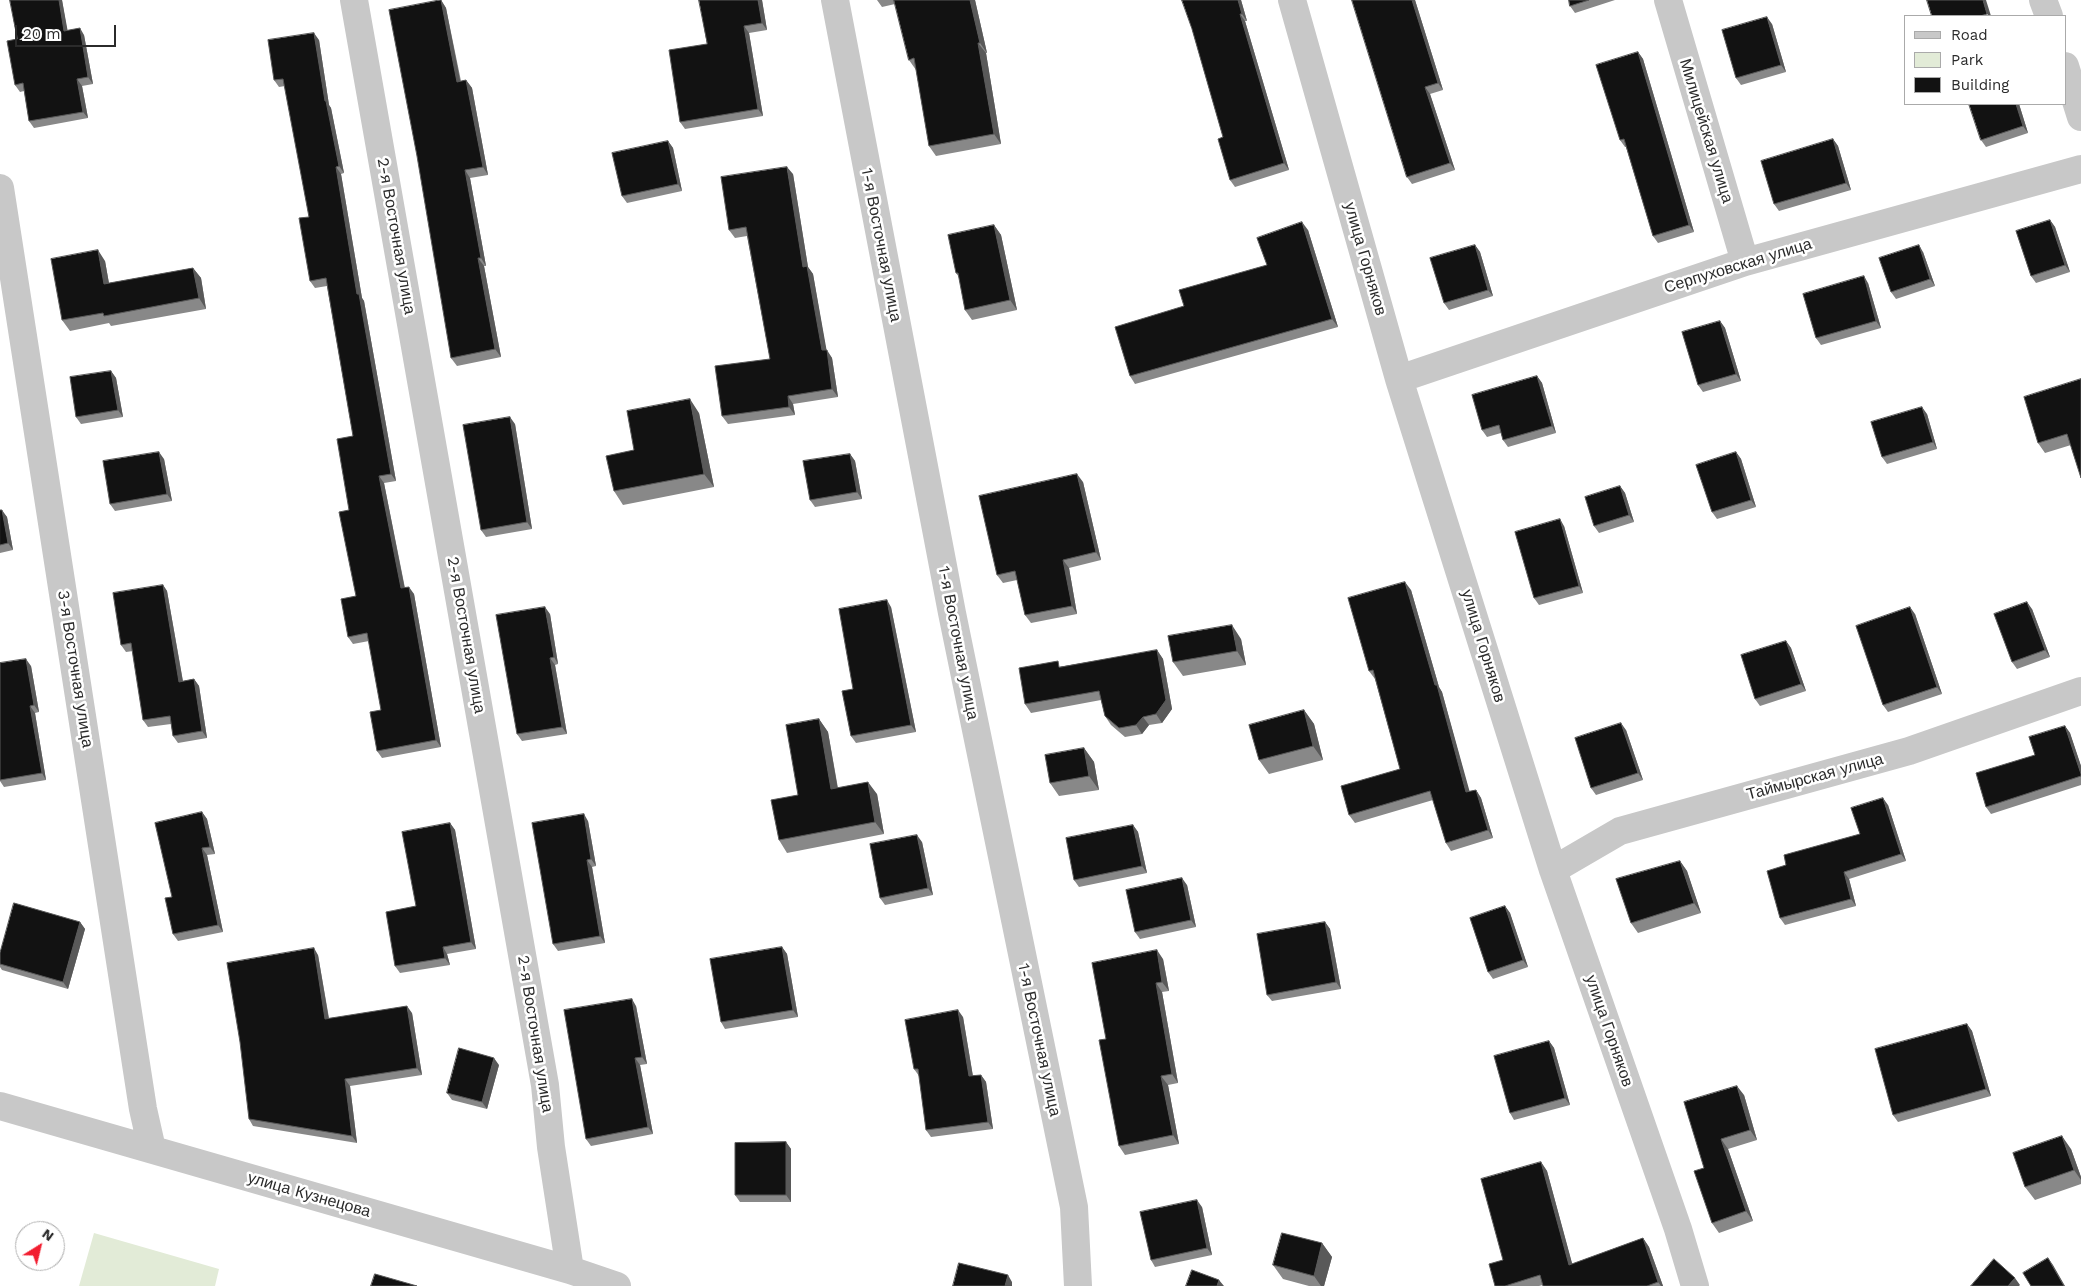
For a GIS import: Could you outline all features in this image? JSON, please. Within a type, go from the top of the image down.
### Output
[{"type":"street","name":"2-я Восточная улица","points":[[354,0],[545,1085],[570,1270]]},
{"type":"street","name":"1-я Восточная улица","points":[[835,0],[952,613],[1074,1207],[1078,1286]]},
{"type":"street","name":"улица Горняков","points":[[1292,0],[1399,379],[1553,870],[1678,1228],[1695,1286]]},
{"type":"street","name":"Милицейская улица","points":[[1668,0],[1745,262]]},
{"type":"street","points":[[2043,0],[2049,15]]},
{"type":"street","points":[[2066,69],[2081,116]]},
{"type":"street","name":"Серпуховская улица","points":[[1399,379],[1745,262],[2081,169]]},
{"type":"street","name":"3-я Восточная улица","points":[[0,188],[142,1099],[152,1149]]},
{"type":"street","name":"Таймырская улица","points":[[1553,870],[1620,831],[1909,751],[2081,691]]},
{"type":"street","name":"улица Кузнецова","points":[[0,1106],[570,1270],[616,1286]]},
{"type":"green space","points":[[94,1233],[219,1269],[215,1286],[79,1286]]},
{"type":"building","points":[[10,0],[59,0],[64,31],[80,28],[88,77],[77,79],[83,112],[29,121],[23,83],[15,85],[7,41],[17,39]]},
{"type":"building","points":[[441,0],[457,82],[466,80],[483,167],[465,170],[481,258],[478,258],[495,349],[451,358],[417,156],[389,10]]},
{"type":"building","points":[[699,0],[758,0],[762,23],[744,26],[758,109],[680,122],[669,50],[707,44]]},
{"type":"building","points":[[894,0],[970,0],[980,43],[978,43],[994,134],[929,146],[914,58],[909,60]]},
{"type":"building","points":[[1182,0],[1238,0],[1242,14],[1240,14],[1284,163],[1230,180],[1218,139],[1223,137]]},
{"type":"building","points":[[1352,0],[1412,0],[1438,83],[1425,87],[1450,163],[1407,177]]},
{"type":"building","points":[[1569,0],[1589,0],[1570,6]]},
{"type":"building","points":[[1927,0],[1983,0],[1987,14],[1984,15],[1932,15]]},
{"type":"building","points":[[1767,17],[1781,65],[1736,78],[1722,30]]},
{"type":"building","points":[[314,33],[325,101],[339,166],[336,167],[357,294],[359,294],[391,474],[379,476],[401,588],[409,587],[436,740],[377,751],[370,712],[381,710],[367,633],[348,637],[341,599],[356,596],[339,512],[349,510],[337,439],[353,436],[326,278],[310,281],[299,218],[309,217],[283,79],[274,80],[268,40]]},
{"type":"building","points":[[1638,52],[1689,225],[1653,236],[1624,139],[1620,140],[1596,65]]},
{"type":"building","points":[[1969,105],[2016,105],[2023,126],[1981,140]]},
{"type":"building","points":[[1833,139],[1846,183],[1774,204],[1761,161]]},
{"type":"building","points":[[668,141],[678,184],[622,196],[612,153]]},
{"type":"building","points":[[787,167],[803,267],[807,266],[822,350],[827,350],[832,389],[788,396],[789,407],[722,416],[715,366],[770,359],[746,227],[729,230],[721,177]]},
{"type":"building","points":[[2050,220],[2065,265],[2031,276],[2016,231]]},
{"type":"building","points":[[1302,222],[1332,319],[1130,376],[1115,327],[1184,306],[1179,290],[1267,265],[1257,238]]},
{"type":"building","points":[[994,225],[1010,300],[965,310],[948,235]]},
{"type":"building","points":[[1475,245],[1488,290],[1444,303],[1430,258]]},
{"type":"building","points":[[1919,245],[1930,279],[1891,292],[1879,258]]},
{"type":"building","points":[[98,250],[104,284],[193,268],[199,298],[104,316],[103,313],[62,320],[51,259]]},
{"type":"building","points":[[1864,276],[1876,321],[1816,338],[1803,294]]},
{"type":"building","points":[[1720,321],[1736,374],[1698,385],[1682,332]]},
{"type":"building","points":[[111,371],[118,410],[76,417],[70,377]]},
{"type":"building","points":[[1537,376],[1552,426],[1503,440],[1499,425],[1482,430],[1472,395]]},
{"type":"building","points":[[2081,379],[2081,478],[2067,434],[2038,443],[2024,397]]},
{"type":"building","points":[[690,399],[704,474],[614,491],[606,456],[634,450],[627,411]]},
{"type":"building","points":[[1922,407],[1933,442],[1882,457],[1871,422]]},
{"type":"building","points":[[510,417],[527,522],[481,530],[463,425]]},
{"type":"building","points":[[159,452],[167,494],[110,504],[103,461]]},
{"type":"building","points":[[1736,452],[1751,500],[1712,512],[1696,465]]},
{"type":"building","points":[[850,454],[857,492],[810,500],[803,461]]},
{"type":"building","points":[[1077,474],[1096,552],[1063,560],[1072,606],[1025,615],[1015,571],[997,575],[979,496]]},
{"type":"building","points":[[1620,486],[1629,515],[1594,526],[1585,497]]},
{"type":"building","points":[[0,510],[2,510],[8,543],[0,545]]},
{"type":"building","points":[[1560,519],[1579,586],[1534,598],[1515,532]]},
{"type":"building","points":[[1405,582],[1435,685],[1437,685],[1466,792],[1476,790],[1488,830],[1446,843],[1430,791],[1349,815],[1341,786],[1400,769],[1373,670],[1369,671],[1348,598]]},
{"type":"building","points":[[163,585],[179,682],[194,679],[202,731],[173,736],[170,716],[143,720],[131,643],[121,645],[113,593]]},
{"type":"building","points":[[887,600],[911,725],[851,736],[842,691],[853,689],[839,609]]},
{"type":"building","points":[[2027,602],[2045,650],[2012,662],[1994,614]]},
{"type":"building","points":[[545,607],[554,657],[550,658],[562,727],[517,734],[496,615]]},
{"type":"building","points":[[1910,607],[1937,687],[1883,705],[1856,626]]},
{"type":"building","points":[[1232,625],[1237,651],[1173,662],[1168,636]]},
{"type":"building","points":[[1786,641],[1801,684],[1755,699],[1741,655]]},
{"type":"building","points":[[1157,650],[1166,700],[1156,714],[1143,717],[1136,725],[1119,728],[1105,716],[1099,691],[1025,704],[1019,668],[1058,661],[1059,667]]},
{"type":"building","points":[[26,659],[34,705],[30,706],[42,773],[0,780],[0,663]]},
{"type":"building","points":[[1304,710],[1313,746],[1259,760],[1249,725]]},
{"type":"building","points":[[819,719],[831,789],[868,782],[875,822],[779,840],[771,800],[798,795],[786,725]]},
{"type":"building","points":[[1621,723],[1638,773],[1591,788],[1575,738]]},
{"type":"building","points":[[2065,726],[2081,776],[1986,807],[1976,773],[2035,755],[2029,737]]},
{"type":"building","points":[[1084,748],[1089,776],[1050,783],[1045,755]]},
{"type":"building","points":[[1883,798],[1901,854],[1844,872],[1851,899],[1780,918],[1767,871],[1786,865],[1784,855],[1860,834],[1851,808]]},
{"type":"building","points":[[202,812],[210,847],[202,848],[218,925],[173,934],[165,898],[172,897],[155,823]]},
{"type":"building","points":[[584,814],[591,859],[587,860],[600,936],[553,944],[532,823]]},
{"type":"building","points":[[450,823],[471,942],[443,947],[445,958],[395,966],[386,912],[416,906],[402,832]]},
{"type":"building","points":[[1133,825],[1142,866],[1074,880],[1066,838]]},
{"type":"building","points":[[917,835],[928,888],[880,898],[870,844]]},
{"type":"building","points":[[1680,861],[1694,903],[1631,923],[1616,879]]},
{"type":"building","points":[[1182,878],[1191,920],[1135,932],[1126,890]]},
{"type":"building","points":[[14,903],[80,922],[63,982],[0,964],[0,953]]},
{"type":"building","points":[[1505,906],[1523,960],[1488,972],[1470,918]]},
{"type":"building","points":[[1325,922],[1336,982],[1267,995],[1257,934]]},
{"type":"building","points":[[782,947],[793,1010],[721,1022],[710,959]]},
{"type":"building","points":[[314,948],[325,1019],[407,1006],[417,1068],[345,1079],[352,1136],[249,1119],[240,1042],[227,963]]},
{"type":"building","points":[[1157,950],[1162,982],[1156,983],[1172,1074],[1161,1076],[1173,1135],[1119,1146],[1099,1040],[1106,1039],[1092,963]]},
{"type":"building","points":[[632,999],[642,1057],[635,1058],[648,1127],[586,1139],[564,1010]]},
{"type":"building","points":[[958,1010],[969,1076],[981,1075],[988,1122],[926,1130],[918,1069],[914,1069],[905,1020]]},
{"type":"building","points":[[1967,1024],[1986,1089],[1893,1115],[1875,1049]]},
{"type":"building","points":[[1549,1041],[1565,1098],[1510,1113],[1494,1056]]},
{"type":"building","points":[[459,1048],[494,1058],[482,1102],[447,1093]]},
{"type":"building","points":[[1737,1086],[1750,1130],[1721,1139],[1746,1211],[1712,1223],[1694,1171],[1704,1168],[1684,1102]]},
{"type":"building","points":[[2062,1136],[2074,1170],[2025,1187],[2013,1153]]},
{"type":"building","points":[[786,1142],[786,1195],[735,1195],[735,1143]]},
{"type":"building","points":[[1541,1162],[1569,1265],[1643,1238],[1658,1282],[1647,1286],[1543,1286],[1540,1275],[1505,1286],[1495,1286],[1489,1264],[1503,1260],[1481,1179]]},
{"type":"building","points":[[1197,1200],[1207,1248],[1151,1260],[1140,1212]]},
{"type":"building","points":[[1282,1233],[1322,1243],[1314,1276],[1273,1265]]},
{"type":"building","points":[[2048,1258],[2064,1286],[2031,1286],[2023,1273]]},
{"type":"building","points":[[1994,1259],[2015,1278],[2008,1286],[1971,1286]]},
{"type":"building","points":[[959,1263],[1008,1275],[1005,1286],[953,1286]]},
{"type":"building","points":[[1192,1270],[1219,1280],[1217,1286],[1186,1286]]},
{"type":"building","points":[[375,1274],[417,1286],[371,1286]]}]
